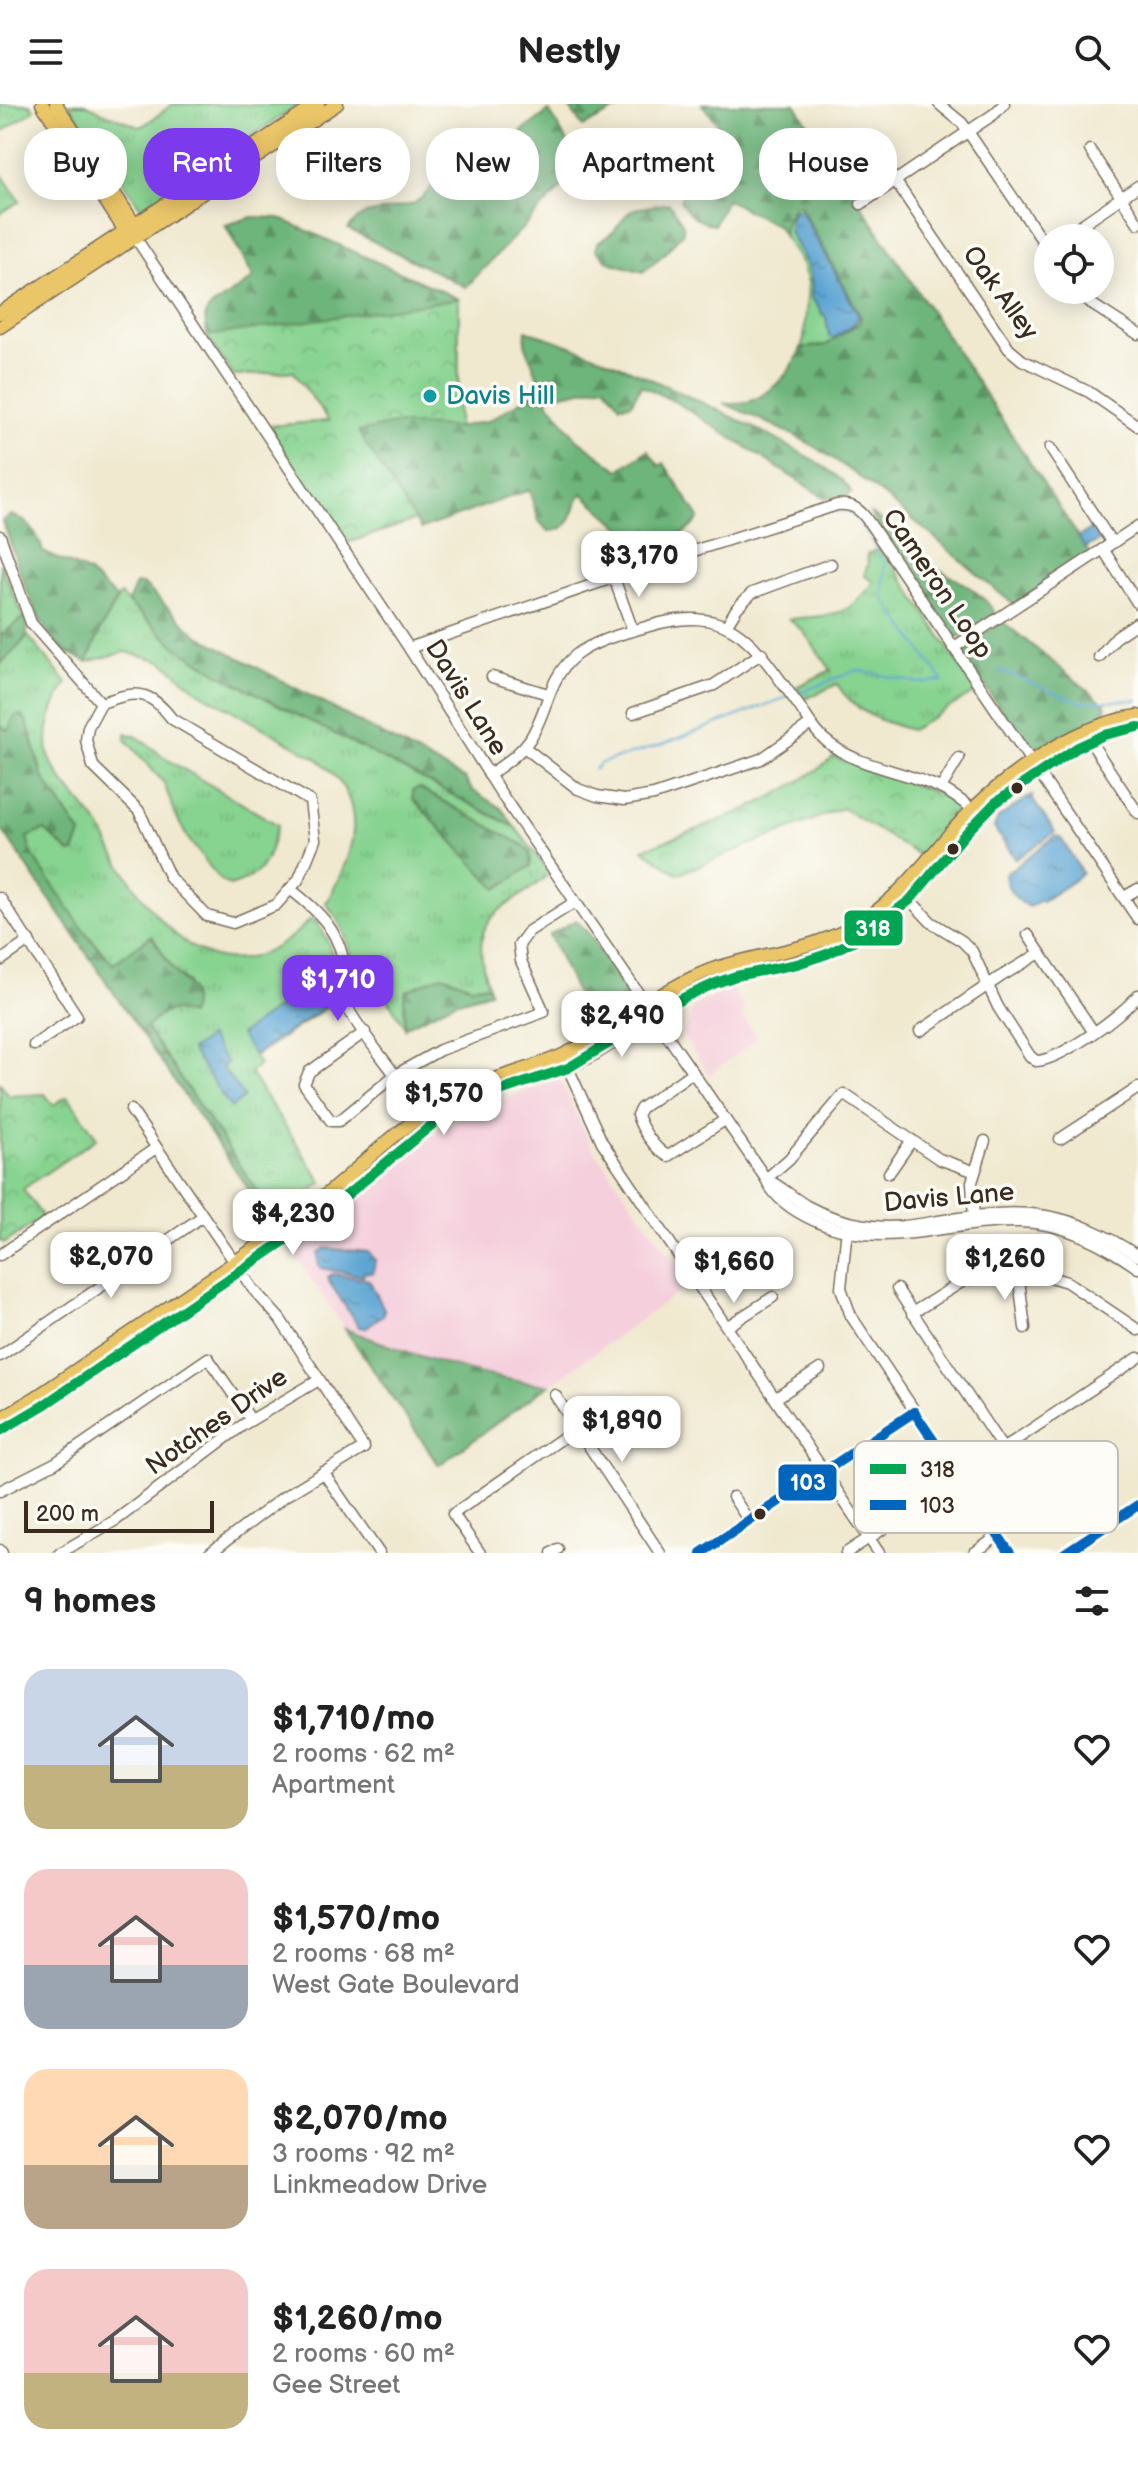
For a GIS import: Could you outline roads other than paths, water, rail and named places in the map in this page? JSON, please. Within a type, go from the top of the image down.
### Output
[{"type":"main road","points":[[0,313],[132,231],[318,108],[337,104]]},
{"type":"main road","name":"Davis Lane","points":[[48,106],[89,155],[132,231]]},
{"type":"main road","name":"Davis Lane","points":[[48,106],[132,231]]},
{"type":"main road","points":[[0,327],[132,231]]},
{"type":"main road","points":[[0,1419],[238,1265],[325,1213],[439,1119],[479,1098],[568,1068],[685,997],[716,983],[827,954],[871,931],[980,817],[1035,768],[1075,737],[1114,720],[1138,716]]},
{"type":"main road","points":[[0,1431],[44,1405],[238,1265],[383,1145],[434,1108],[463,1091],[569,1053],[647,1003],[703,973],[734,962],[809,946],[857,924],[909,893],[931,864],[935,852],[972,809],[996,788],[1090,741],[1138,727]]},
{"type":"main road","points":[[497,1079],[513,1088]]},
{"type":"main road","points":[[398,1151],[398,1142],[434,1108]]},
{"type":"street","points":[[939,104],[969,132],[1034,227]]},
{"type":"street","points":[[897,179],[969,132],[1004,104]]},
{"type":"street","points":[[1090,150],[1138,223]]},
{"type":"street","name":"Oak Alley","points":[[897,183],[1009,349],[1022,360],[1089,392],[1138,426]]},
{"type":"street","points":[[1083,224],[1138,186]]},
{"type":"street","points":[[861,204],[867,200]]},
{"type":"street","name":"Davis Lane","points":[[132,231],[409,648],[489,775],[766,1179],[847,1227],[885,1237],[1021,1212],[1061,1218],[1100,1233],[1138,1256]]},
{"type":"street","points":[[1092,304],[1138,334]]},
{"type":"street","points":[[1050,448],[1138,604]]},
{"type":"street","name":"Cameron Loop","points":[[409,648],[837,505],[847,504],[858,508],[1138,919]]},
{"type":"street","points":[[953,648],[1138,526]]},
{"type":"street","points":[[0,536],[31,623],[101,703]]},
{"type":"street","points":[[726,626],[737,608],[752,593],[831,564]]},
{"type":"street","points":[[614,578],[633,631]]},
{"type":"street","points":[[489,775],[524,747],[539,722],[548,694],[563,667],[573,657],[585,648],[633,631],[688,619],[713,621],[744,636],[762,653],[824,740],[849,756],[941,788],[972,809]]},
{"type":"street","points":[[1099,657],[1117,636],[1138,622]]},
{"type":"street","points":[[633,713],[714,685],[762,653]]},
{"type":"street","points":[[492,677],[548,694]]},
{"type":"street","points":[[128,693],[143,694],[172,719],[310,801],[315,840],[299,879],[276,905],[233,923],[207,916],[170,878],[139,811],[93,766],[86,740],[88,727],[101,703],[128,693]]},
{"type":"street","points":[[524,747],[578,789],[624,800],[654,795],[761,759],[811,724]]},
{"type":"street","points":[[1090,741],[1138,813]]},
{"type":"street","points":[[941,788],[959,758]]},
{"type":"street","points":[[290,889],[324,917],[336,934],[343,958],[347,1006],[395,1075]]},
{"type":"street","points":[[1124,897],[1138,889]]},
{"type":"street","points":[[905,896],[940,929],[967,945],[998,1007],[1036,1061],[1060,1055],[1128,1008],[1138,995]]},
{"type":"street","points":[[0,898],[77,1016],[34,1045]]},
{"type":"street","points":[[365,1032],[306,1076],[304,1084],[331,1121],[339,1121],[395,1075],[440,1050],[544,1012],[526,974],[519,949],[521,940],[550,918],[565,917],[577,906]]},
{"type":"street","points":[[1028,935],[1093,1031]]},
{"type":"street","points":[[0,961],[29,941]]},
{"type":"street","points":[[920,1031],[1040,953]]},
{"type":"street","points":[[568,1068],[602,1142],[854,1515]]},
{"type":"street","points":[[693,1072],[643,1106],[638,1111],[639,1121],[660,1151],[668,1156],[725,1120]]},
{"type":"street","points":[[1060,1139],[1138,1088]]},
{"type":"street","points":[[766,1179],[789,1159],[844,1094],[939,1159],[973,1171]]},
{"type":"street","points":[[131,1110],[253,1289],[274,1311],[364,1448],[276,1502],[210,1553]]},
{"type":"street","points":[[889,1173],[912,1140]]},
{"type":"street","points":[[974,1221],[973,1171],[985,1141]]},
{"type":"street","points":[[0,1255],[156,1148]]},
{"type":"street","points":[[0,1356],[203,1216]]},
{"type":"street","name":"Davis Lane","points":[[974,1221],[1057,1227],[1097,1242],[1138,1268]]},
{"type":"street","points":[[847,1227],[841,1273],[845,1302],[851,1316],[934,1441]]},
{"type":"street","points":[[912,1313],[965,1280],[1018,1272],[1046,1274],[1058,1278],[1138,1330]]},
{"type":"street","points":[[1018,1272],[1025,1328]]},
{"type":"street","points":[[897,1289],[998,1441]]},
{"type":"street","points":[[728,1326],[773,1297]]},
{"type":"street","points":[[0,1491],[55,1463],[208,1358],[251,1420]]},
{"type":"street","points":[[1015,1441],[1138,1358]]},
{"type":"street","points":[[776,1398],[820,1369]]},
{"type":"street","name":"Notches Drive","points":[[60,1553],[116,1520],[251,1420],[319,1380]]},
{"type":"street","points":[[555,1395],[660,1553]]},
{"type":"street","points":[[870,1441],[914,1412]]},
{"type":"street","points":[[480,1553],[453,1514],[577,1428]]},
{"type":"street","points":[[701,1553],[854,1452]]},
{"type":"street","points":[[323,1472],[376,1552]]},
{"type":"street","points":[[733,1497],[749,1521]]},
{"type":"street","points":[[1118,1518],[1138,1505]]},
{"type":"street","points":[[866,1533],[879,1553]]},
{"type":"street","points":[[846,1553],[877,1533]]},
{"type":"street","points":[[996,1533],[1010,1553]]},
{"type":"street","points":[[1065,1553],[1095,1533]]},
{"type":"street","points":[[974,1553],[998,1536]]},
{"type":"water","points":[[800,209],[859,316],[854,324],[835,338],[829,337],[826,318],[811,297],[809,268],[789,231],[794,210]]},
{"type":"water","points":[[1093,528],[1099,541],[1085,548],[1078,537]]},
{"type":"water","points":[[1032,795],[1055,832],[1016,859],[994,828],[998,818]]},
{"type":"water","points":[[1056,836],[1061,838],[1082,873],[1030,907],[1013,894],[1005,874]]},
{"type":"water","points":[[316,980],[329,1004],[254,1055],[240,1035]]},
{"type":"water","points":[[209,1037],[227,1063],[222,1067],[244,1097],[231,1108],[191,1050]]},
{"type":"water","points":[[325,1248],[369,1252],[375,1260],[373,1273],[364,1272],[363,1276],[321,1268],[318,1254]]},
{"type":"water","points":[[333,1274],[369,1280],[384,1314],[365,1328],[359,1327],[328,1280]]},
{"type":"waterway","points":[[797,694],[857,670],[919,683],[943,681],[883,597],[885,563],[856,516],[833,511]]},
{"type":"waterway","points":[[998,670],[1081,702],[1138,700]]},
{"type":"waterway","points":[[594,770],[601,763],[661,745],[787,697]]},
{"type":"place","name":"Davis Hill","points":[[430,396]]}]
